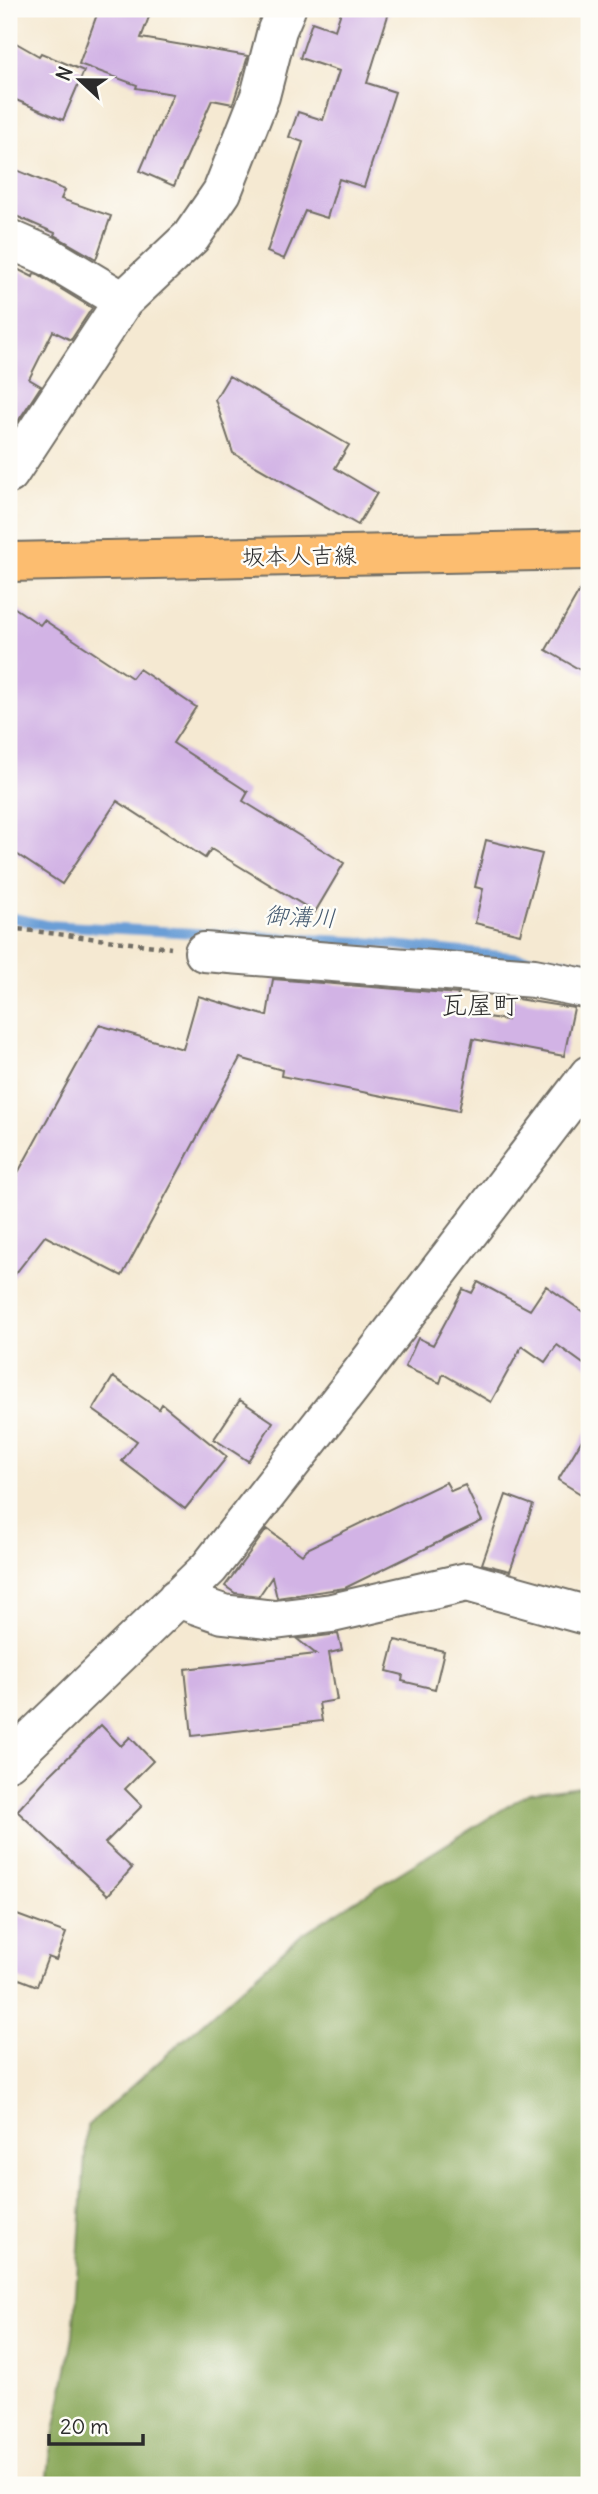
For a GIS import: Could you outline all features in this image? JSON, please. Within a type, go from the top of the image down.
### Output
[{"type":"main road","name":"坂本人吉線","points":[[9,562],[589,550]]},
{"type":"street","points":[[9,474],[123,302],[191,237],[222,192],[260,96],[286,9]]},
{"type":"street","points":[[9,239],[48,256],[123,302]]},
{"type":"street","points":[[204,952],[534,978],[589,989]]},
{"type":"street","points":[[9,1761],[209,1568],[589,1075]]},
{"type":"street","points":[[177,1598],[223,1614],[275,1620],[332,1613],[467,1583],[589,1616]]},
{"type":"path","points":[[9,929],[204,952]]},
{"type":"green space","points":[[589,1785],[589,2485],[47,2485],[73,2337],[87,2126],[302,1934],[529,1793]]},
{"type":"building","points":[[99,9],[152,9],[141,38],[248,56],[233,104],[212,100],[174,186],[140,171],[173,94],[136,88],[137,85],[79,64]]},
{"type":"building","points":[[342,9],[390,9],[367,83],[395,92],[364,187],[339,179],[327,218],[305,211],[284,259],[267,252],[303,142],[289,137],[298,112],[323,120],[339,71],[300,58],[312,22],[335,30]]},
{"type":"building","points":[[9,39],[39,56],[41,53],[84,71],[63,120],[9,97]]},
{"type":"building","points":[[9,167],[65,190],[61,199],[111,216],[96,259],[54,235],[55,233],[9,213]]},
{"type":"building","points":[[9,265],[33,277],[34,274],[38,275],[92,308],[71,340],[53,331],[29,379],[41,386],[9,435]]},
{"type":"building","points":[[229,376],[349,445],[335,468],[377,493],[358,525],[233,453],[215,399]]},
{"type":"building","points":[[589,574],[589,675],[546,650]]},
{"type":"building","points":[[9,604],[40,625],[44,620],[132,678],[139,669],[196,707],[173,743],[248,792],[243,801],[344,863],[315,912],[211,849],[205,858],[117,801],[62,884],[9,849]]},
{"type":"building","points":[[486,840],[542,854],[520,934],[475,923],[483,889],[475,887]]},
{"type":"building","points":[[273,979],[458,994],[455,1012],[507,1020],[511,998],[574,1008],[564,1056],[473,1039],[459,1111],[281,1076],[282,1070],[240,1058],[122,1276],[45,1236],[9,1282],[9,1189],[99,1025],[183,1049],[198,996],[267,1016]]},
{"type":"building","points":[[478,1282],[530,1310],[546,1286],[589,1316],[589,1368],[557,1345],[545,1362],[522,1346],[491,1402],[443,1374],[440,1383],[405,1367],[418,1338],[433,1345],[463,1289],[472,1293]]},
{"type":"building","points":[[113,1377],[159,1409],[162,1404],[227,1457],[185,1509],[122,1461],[137,1441],[93,1410]]},
{"type":"building","points":[[240,1400],[273,1422],[248,1461],[214,1439]]},
{"type":"building","points":[[589,1428],[589,1499],[558,1480]]},
{"type":"building","points":[[446,1482],[451,1491],[465,1485],[482,1521],[345,1588],[277,1598],[272,1577],[259,1596],[235,1593],[225,1586],[267,1529],[302,1555],[307,1549]]},
{"type":"building","points":[[506,1495],[533,1505],[510,1571],[482,1564]]},
{"type":"building","points":[[338,1634],[342,1650],[329,1653],[337,1700],[319,1703],[322,1721],[192,1736],[185,1669],[316,1654],[297,1639]]},
{"type":"building","points":[[395,1640],[444,1651],[435,1689],[402,1681],[403,1675],[387,1671]]},
{"type":"building","points":[[101,1725],[121,1746],[130,1737],[153,1761],[125,1789],[142,1806],[105,1843],[132,1868],[108,1895],[17,1811]]},
{"type":"building","points":[[9,1912],[66,1933],[56,1960],[48,1957],[37,1986],[9,1975]]},
{"type":"waterway","name":"御溝川","points":[[9,917],[45,925],[365,942],[589,965]]},
{"type":"district","name":"瓦屋町","points":[[480,1005]]}]
